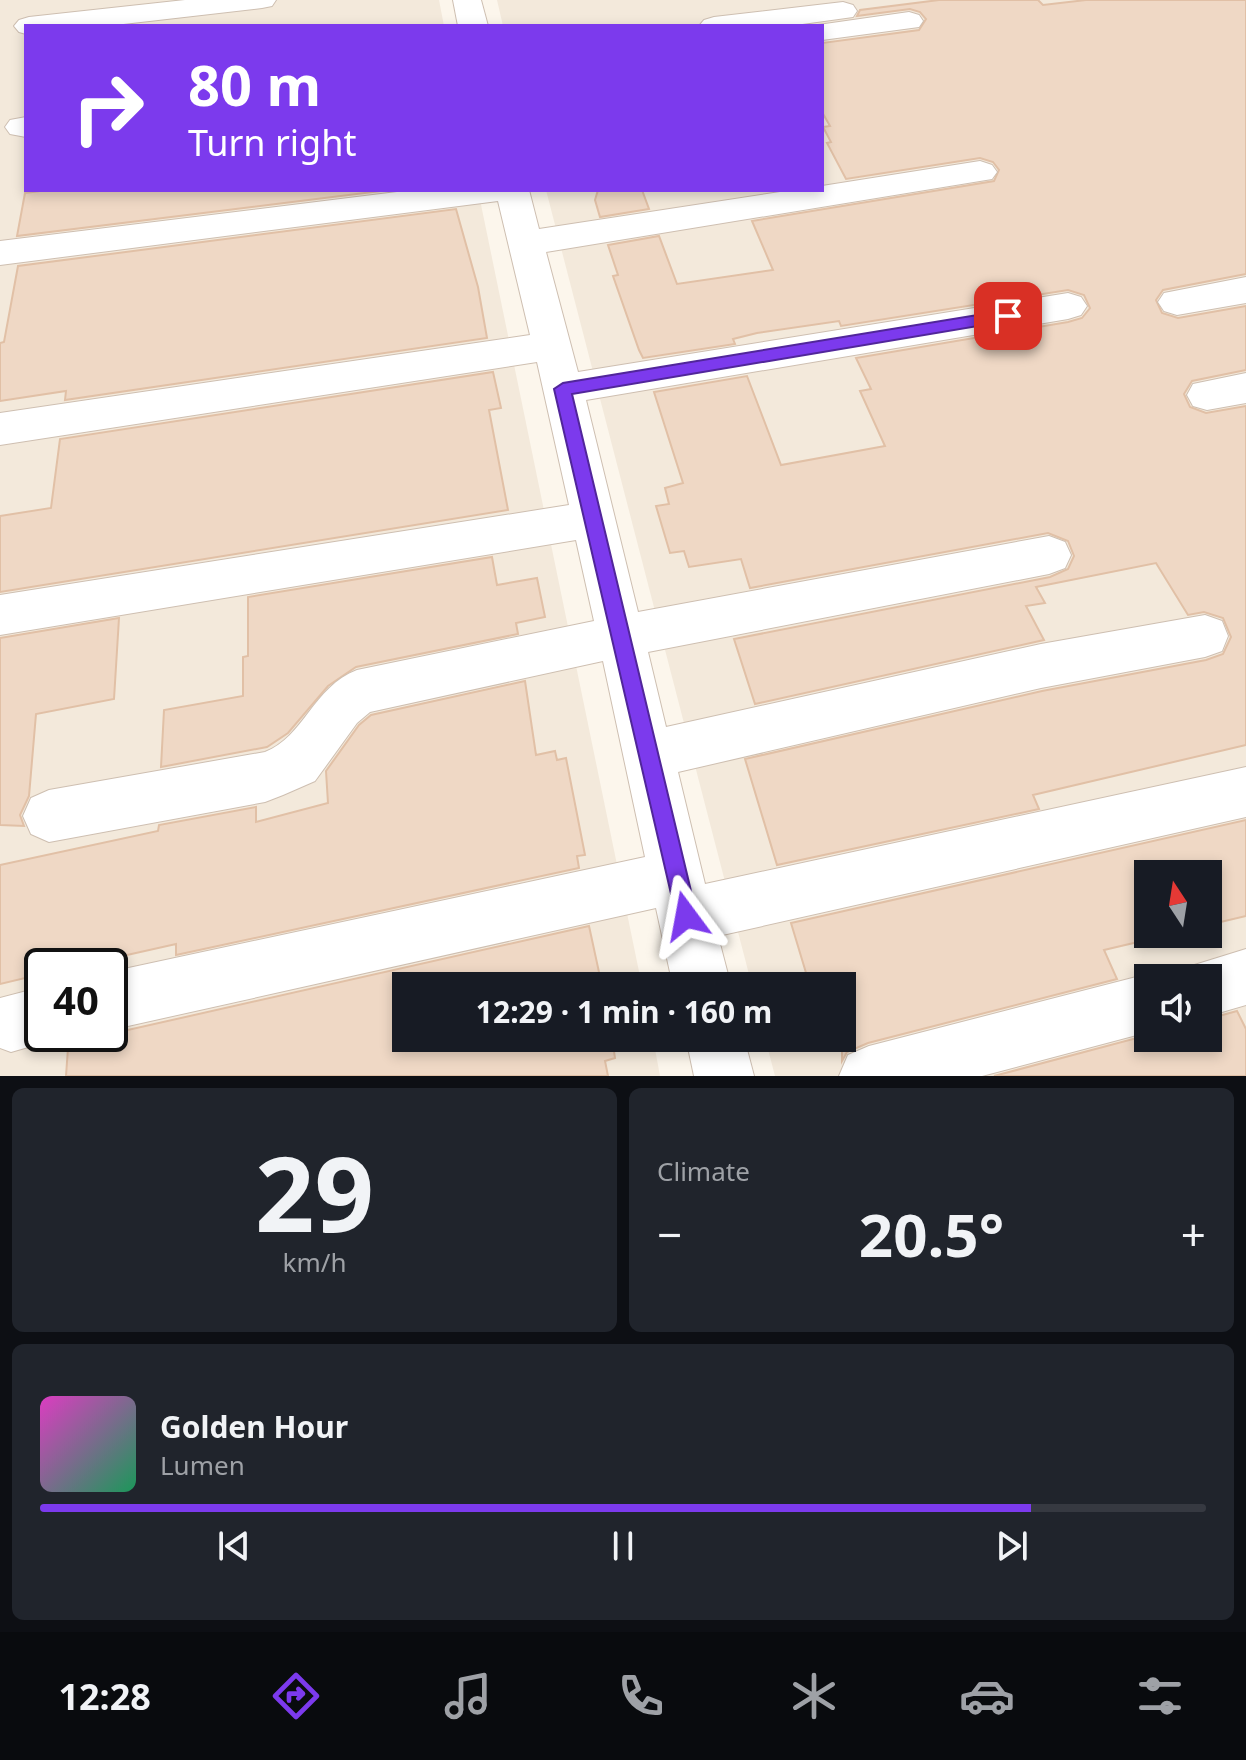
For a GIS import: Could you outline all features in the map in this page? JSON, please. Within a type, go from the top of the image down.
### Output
[{"type":"street","points":[[47,24],[262,0]]},
{"type":"street","points":[[467,0],[473,24]]},
{"type":"street","points":[[731,24],[843,11]]},
{"type":"street","points":[[824,31],[909,21]]},
{"type":"street","points":[[527,251],[980,172]]},
{"type":"street","points":[[0,253],[486,192]]},
{"type":"street","points":[[512,192],[563,389],[591,520],[699,972]]},
{"type":"street","points":[[527,251],[880,208]]},
{"type":"street","points":[[1177,302],[1246,290]]},
{"type":"street","points":[[563,389],[1068,306]]},
{"type":"street","points":[[0,429],[550,346]]},
{"type":"street","points":[[1207,395],[1246,388]]},
{"type":"street","points":[[0,615],[591,520]]},
{"type":"street","points":[[49,816],[265,777],[297,764],[340,707],[357,692],[619,637],[1049,555]]},
{"type":"street","points":[[648,755],[1041,666],[1205,636]]},
{"type":"street","points":[[128,998],[1246,792]]},
{"type":"street","points":[[1222,983],[1246,977]]},
{"type":"street","points":[[869,1076],[1134,1007]]},
{"type":"street","points":[[718,1052],[724,1076]]},
{"type":"shaded area","points":[[0,0],[439,0],[444,24],[24,24],[24,192],[478,192],[639,972],[392,972],[392,1052],[656,1052],[660,1076],[0,1076]]},
{"type":"shaded area","points":[[497,0],[1246,0],[1246,1076],[775,1076],[769,1052],[856,1052],[856,972],[748,972],[547,192],[824,192],[824,24],[503,24]]},
{"type":"building","points":[[939,0],[1038,0],[1043,5],[1086,0],[1246,0],[1246,274],[1163,290],[1156,300],[1162,313],[1178,318],[1246,306],[1246,370],[1192,381],[1184,394],[1190,407],[1206,413],[1246,406],[1246,745],[1033,795],[1039,809],[777,865],[745,759],[1042,691],[1206,660],[1223,654],[1231,637],[1223,618],[1204,612],[1188,615],[1156,563],[1036,587],[1045,603],[1026,606],[1044,640],[755,704],[734,639],[1050,577],[1068,569],[1074,556],[1068,541],[1048,533],[750,588],[741,559],[689,567],[684,551],[670,553],[656,506],[669,504],[665,488],[683,483],[654,392],[747,376],[781,465],[885,446],[860,391],[871,389],[856,358],[1068,322],[1082,318],[1090,308],[1084,295],[1068,290],[841,326],[839,321],[757,333],[733,339],[735,344],[643,358],[613,276],[618,275],[608,245],[659,236],[677,284],[773,270],[752,221],[994,181],[999,170],[993,162],[980,158],[846,179],[827,143],[831,142],[824,129],[830,126],[824,116],[824,43],[919,30],[926,19],[920,12],[910,9],[857,16],[860,10]]},
{"type":"building","points":[[33,192],[373,192],[17,236],[25,193]]},
{"type":"building","points":[[597,192],[643,192],[649,209],[600,217],[595,200]]},
{"type":"building","points":[[456,209],[478,287],[487,338],[65,400],[66,391],[0,401],[0,343],[4,342],[18,266]]},
{"type":"building","points":[[493,372],[501,408],[489,410],[508,510],[0,592],[0,516],[51,508],[60,439]]},
{"type":"building","points":[[492,557],[497,585],[537,578],[545,617],[516,623],[518,634],[356,667],[328,686],[288,733],[267,747],[161,767],[164,710],[243,696],[243,657],[248,656],[248,597]]},
{"type":"building","points":[[119,618],[114,699],[36,714],[29,796],[20,815],[24,826],[0,825],[0,638]]},
{"type":"building","points":[[525,681],[536,755],[555,751],[557,760],[566,758],[585,855],[577,856],[579,868],[176,955],[176,944],[128,955],[128,948],[24,948],[24,978],[0,984],[0,865],[158,831],[159,825],[256,807],[256,822],[328,803],[326,771],[359,725],[371,715]]},
{"type":"building","points":[[1246,820],[1246,916],[1222,922],[1222,860],[1134,860],[1134,943],[1104,950],[1117,979],[856,1048],[856,972],[806,972],[791,923]]},
{"type":"building","points":[[589,926],[599,972],[392,972],[392,1052],[614,1052],[615,1058],[605,1061],[608,1076],[66,1076],[68,1052],[128,1052],[128,1030]]},
{"type":"building","points":[[1237,1011],[1246,1029],[1246,1076],[994,1076],[1134,1039],[1134,1052],[1222,1052],[1222,1015]]},
{"type":"route","points":[[686,916],[563,389],[1008,316]]}]
